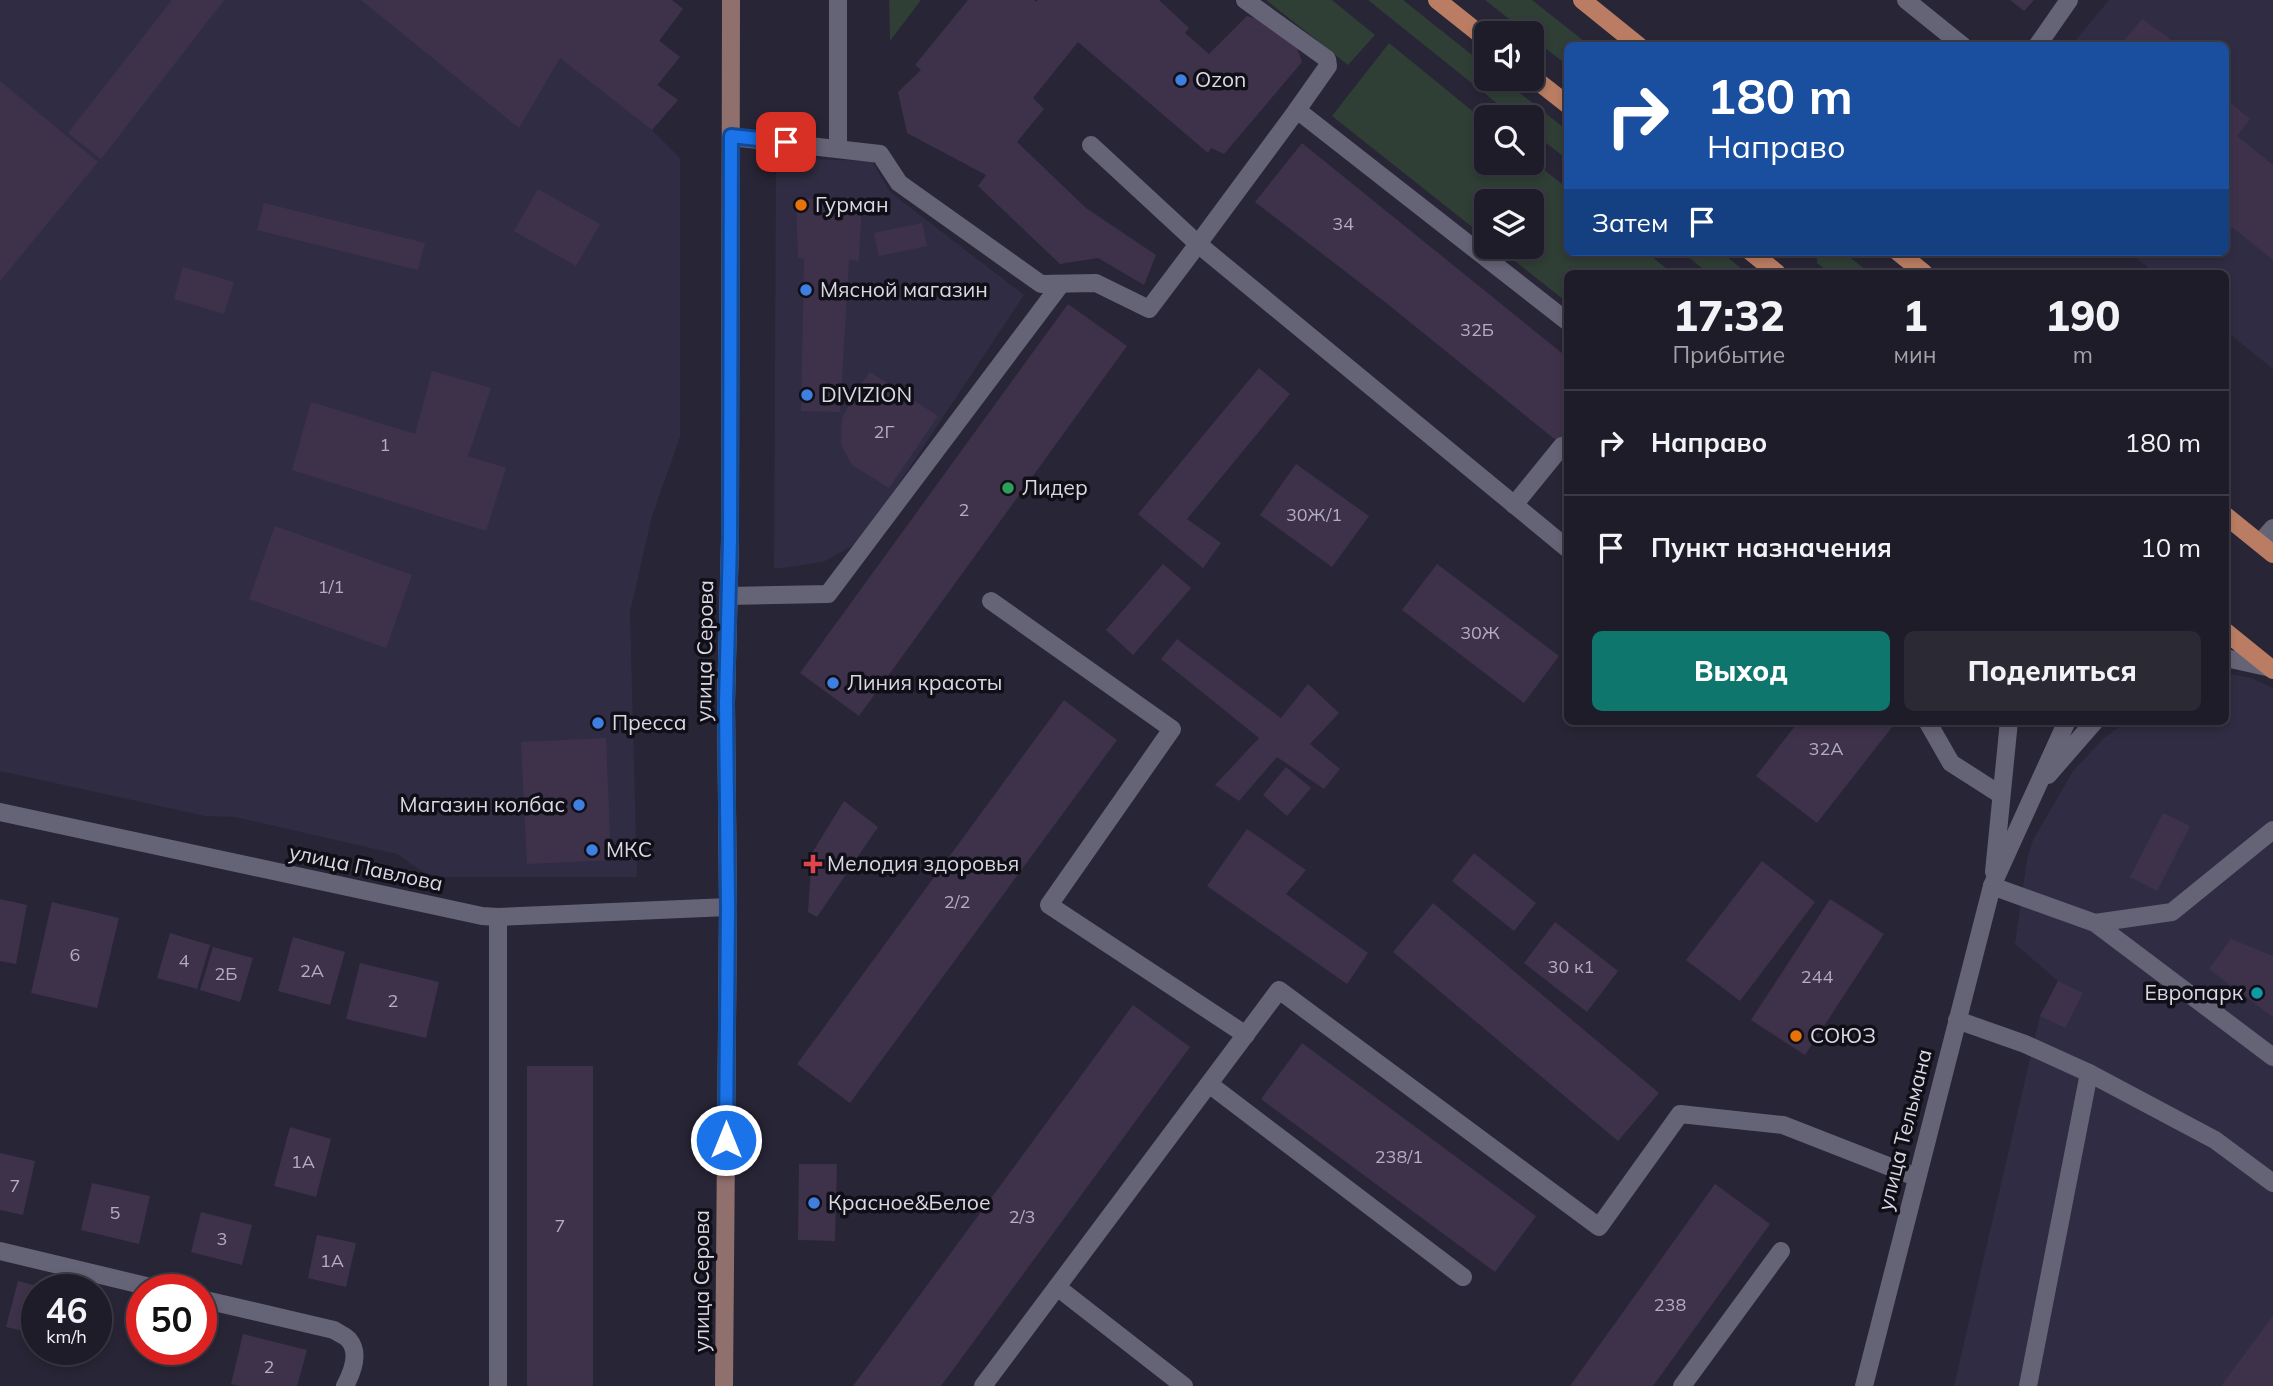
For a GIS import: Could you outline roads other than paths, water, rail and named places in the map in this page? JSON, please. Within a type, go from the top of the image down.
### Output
[{"type":"main road","name":"улица Серова","points":[[724,1386],[732,0]]},
{"type":"main road","points":[[1437,0],[1474,29]]},
{"type":"main road","points":[[1582,0],[1634,42]]},
{"type":"main road","points":[[1544,86],[1564,102]]},
{"type":"main road","points":[[1756,256],[1773,270]]},
{"type":"main road","points":[[1903,256],[1920,270]]},
{"type":"main road","points":[[2229,518],[2262,545]]},
{"type":"main road","points":[[2229,634],[2272,669]]},
{"type":"street","points":[[838,0],[838,149]]},
{"type":"street","points":[[731,136],[880,154],[899,183],[1041,284],[1096,282],[1149,309],[1328,66],[1327,59],[1245,0]]},
{"type":"street","points":[[1906,0],[1958,42]]},
{"type":"street","points":[[2039,42],[2069,0]]},
{"type":"street","points":[[1297,110],[1564,319]]},
{"type":"street","points":[[1091,145],[1198,244],[1564,546]]},
{"type":"street","points":[[729,596],[828,594],[1061,284]]},
{"type":"street","points":[[1514,505],[1562,446]]},
{"type":"street","points":[[2229,528],[2262,545],[2273,528]]},
{"type":"street","points":[[990,601],[1172,729],[1049,905],[1246,1035]]},
{"type":"street","points":[[2229,659],[2272,669]]},
{"type":"street","points":[[1929,725],[1951,763],[2001,795]]},
{"type":"street","name":"улица Тельмана","points":[[1864,1386],[1992,886],[2009,725]]},
{"type":"street","name":"улица Тельмана","points":[[1992,886],[2065,725]]},
{"type":"street","name":"улица Тельмана","points":[[2034,791],[2092,725]]},
{"type":"street","name":"улица Павлова","points":[[0,812],[482,916],[728,907]]},
{"type":"street","points":[[2095,923],[2172,912],[2273,830]]},
{"type":"street","points":[[1992,886],[2095,923],[2273,1057]]},
{"type":"street","points":[[498,917],[498,1386]]},
{"type":"street","points":[[982,1386],[1279,990],[1599,1227],[1680,1114],[1783,1125],[1916,1177]]},
{"type":"street","points":[[1957,1020],[2025,1044],[2089,1073],[2215,1140],[2273,1184]]},
{"type":"street","points":[[2028,1386],[2089,1073]]},
{"type":"street","points":[[1209,1084],[1463,1277]]},
{"type":"street","points":[[0,1251],[126,1281]]},
{"type":"street","points":[[1682,1386],[1781,1251]]},
{"type":"street","points":[[1056,1287],[1184,1386]]},
{"type":"street","points":[[217,1303],[334,1330],[349,1339],[355,1353],[352,1373],[345,1386]]},
{"type":"place","name":"Ozon","points":[[1181,80]]},
{"type":"place","name":"Гурман","points":[[801,205]]},
{"type":"place","name":"Мясной магазин","points":[[806,290]]},
{"type":"place","name":"DIVIZION","points":[[807,395]]},
{"type":"place","name":"Лидер","points":[[1008,488]]},
{"type":"place","name":"Линия красоты","points":[[833,683]]},
{"type":"place","name":"Пресса","points":[[598,723]]},
{"type":"place","name":"Магазин колбас","points":[[579,805]]},
{"type":"place","name":"МКС","points":[[592,850]]},
{"type":"place","name":"Мелодия здоровья","points":[[813,864]]},
{"type":"place","name":"Европарк","points":[[2257,993]]},
{"type":"place","name":"СОЮЗ","points":[[1796,1036]]},
{"type":"place","name":"Красное&Белое","points":[[814,1203]]}]
